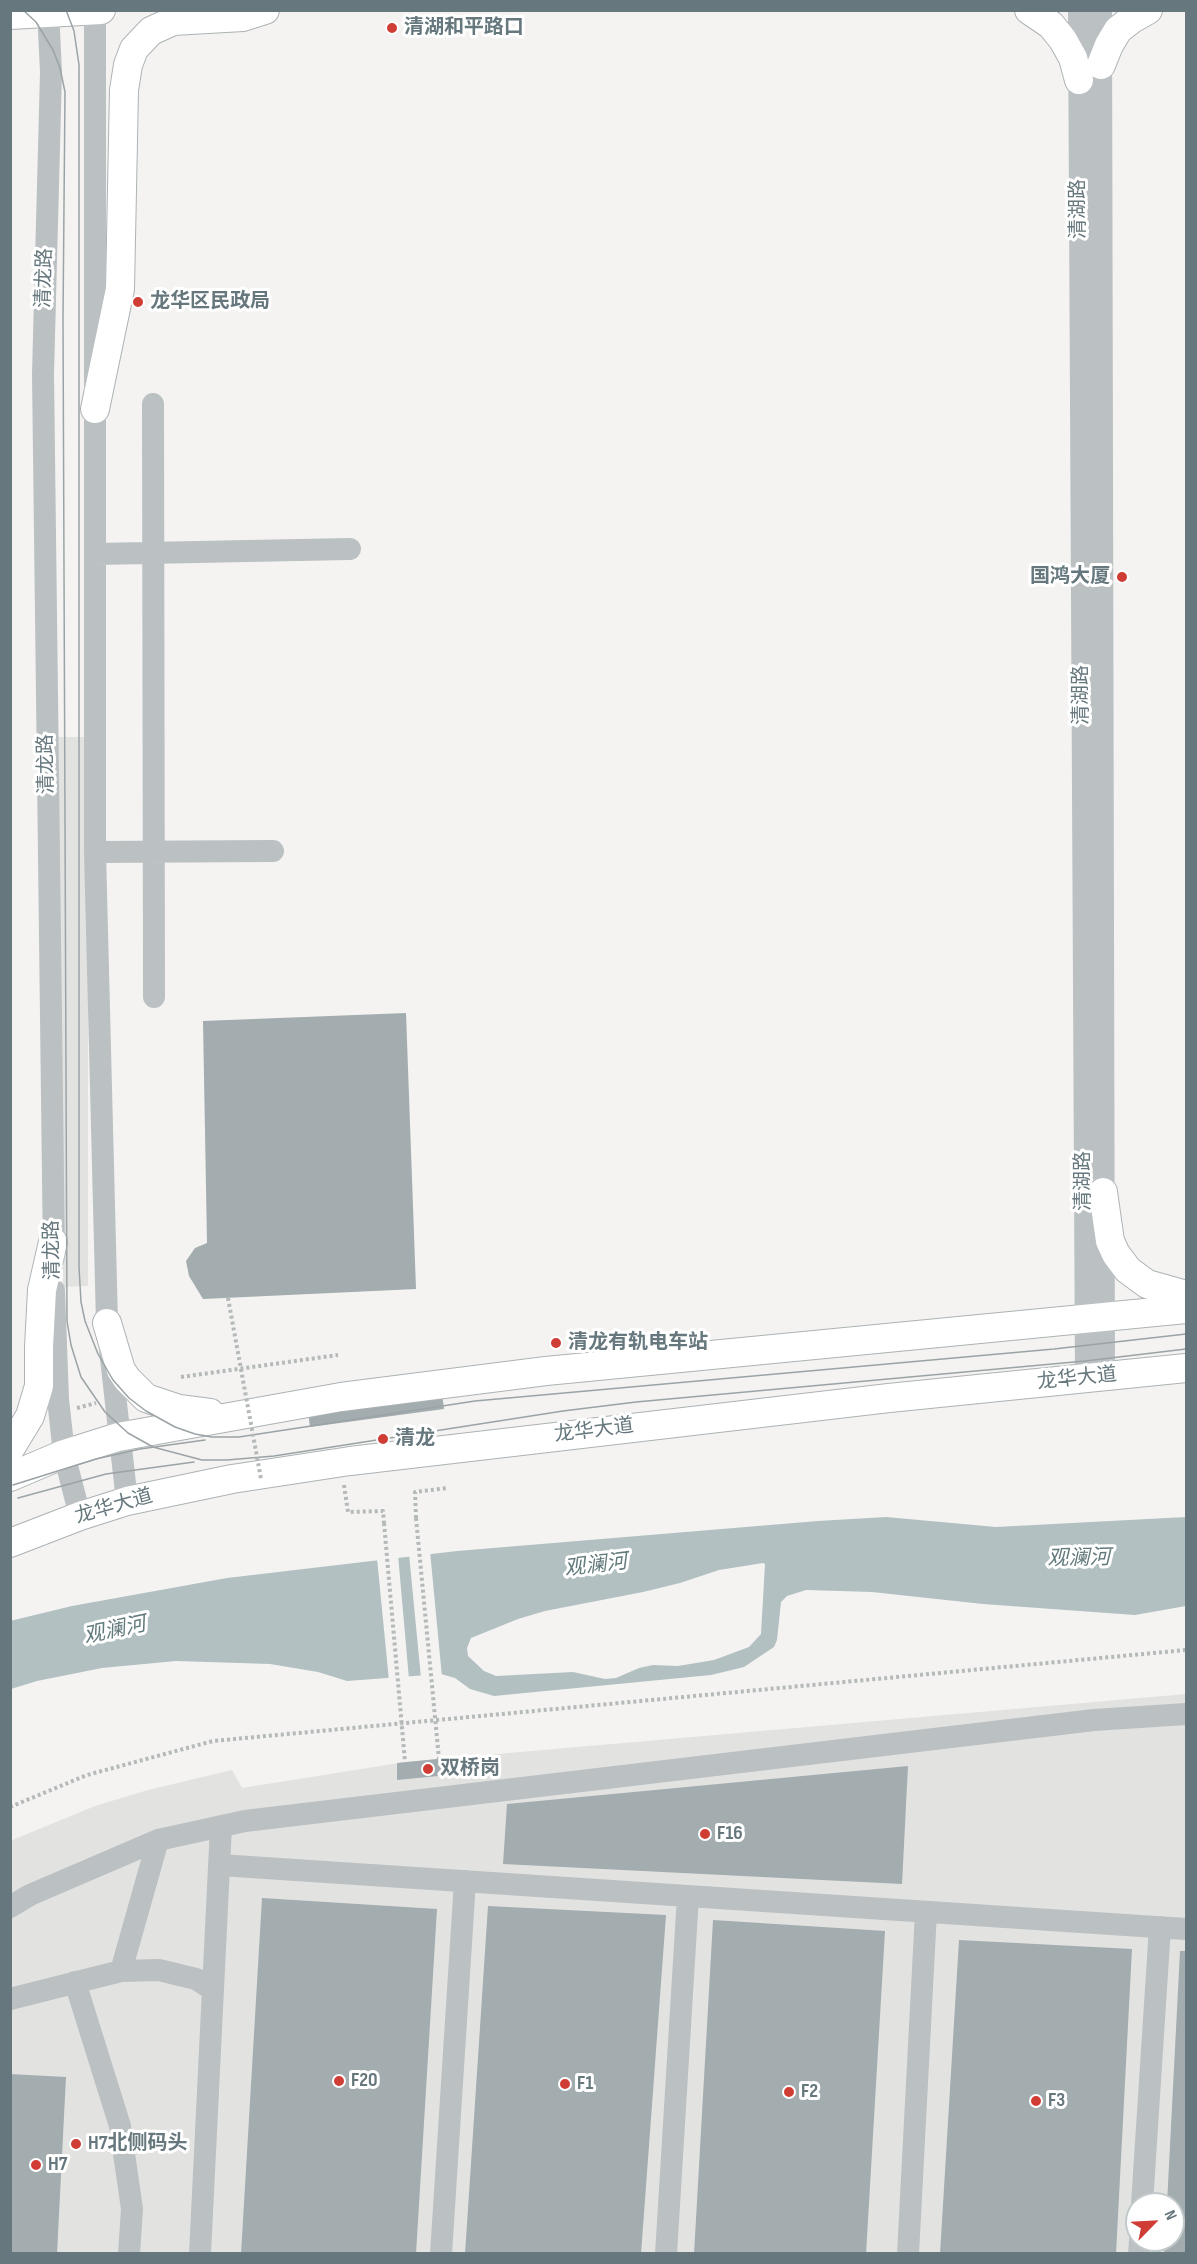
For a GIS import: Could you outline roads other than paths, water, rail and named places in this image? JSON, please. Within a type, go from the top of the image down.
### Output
[{"type":"main road","points":[[10,15],[101,10]]},
{"type":"main road","points":[[95,409],[120,289],[124,90],[128,64],[134,49],[151,32],[173,21],[243,17],[265,10]]},
{"type":"main road","points":[[1029,10],[1051,25],[1063,40],[1072,58],[1090,72],[1118,30],[1148,10]]},
{"type":"main road","points":[[1103,1192],[1110,1241],[1128,1270],[1147,1284],[1186,1295]]},
{"type":"main road","points":[[10,1449],[30,1416],[39,1386],[42,1290],[53,1242]]},
{"type":"main road","points":[[10,1477],[64,1454],[118,1437],[341,1397],[546,1371],[1186,1309]]},
{"type":"main road","points":[[107,1323],[122,1370],[127,1379],[146,1398],[195,1412],[245,1414]]},
{"type":"main road","name":"龙华大道","points":[[10,1543],[127,1501],[232,1479],[350,1461],[890,1398],[1186,1368]]},
{"type":"street","name":"清湖路","points":[[1079,10],[1090,72],[1103,1192],[1094,1319]]},
{"type":"street","name":"清湖路","points":[[1095,1378],[1090,72],[1101,10]]},
{"type":"street","points":[[95,11],[95,852],[107,1323],[127,1501]]},
{"type":"street","name":"清龙路","points":[[49,12],[51,72],[43,374],[53,1242],[58,1388],[64,1454],[80,1516]]},
{"type":"street","points":[[153,404],[154,997]]},
{"type":"street","points":[[95,554],[350,549]]},
{"type":"street","points":[[95,852],[273,851]]},
{"type":"street","points":[[10,1906],[30,1895],[158,1840],[245,1821],[1070,1722],[1186,1714]]},
{"type":"street","points":[[200,2253],[222,1826]]},
{"type":"street","points":[[121,1971],[158,1840]]},
{"type":"street","points":[[220,1865],[1186,1929]]},
{"type":"street","points":[[441,2253],[465,1881]]},
{"type":"street","points":[[666,2253],[687,1896]]},
{"type":"street","points":[[908,2253],[926,1912]]},
{"type":"street","points":[[1143,2192],[1160,1927]]},
{"type":"street","points":[[10,2000],[121,1971],[159,1970],[196,1979],[213,1990]]},
{"type":"street","points":[[75,1982],[120,2126],[132,2209],[129,2253]]},
{"type":"water","name":"观澜河","points":[[886,1517],[996,1527],[1186,1517],[1186,1606],[1135,1615],[983,1604],[872,1592],[806,1590],[787,1596],[781,1602],[777,1640],[774,1647],[744,1667],[711,1675],[494,1696],[470,1689],[455,1678],[441,1674],[347,1681],[318,1672],[270,1664],[176,1661],[102,1668],[37,1681],[11,1689],[10,1621],[72,1606],[227,1578],[457,1551]],"holes":[[[765,1564],[761,1634],[749,1647],[714,1660],[678,1666],[653,1665],[639,1668],[616,1678],[605,1679],[573,1672],[496,1676],[484,1671],[468,1656],[467,1648],[471,1638],[518,1619],[545,1611],[680,1583],[719,1570]]]},
{"type":"tram line","points":[[23,10],[36,22],[53,50],[65,92],[63,319],[67,1321],[71,1345],[81,1377],[105,1412],[128,1433],[153,1447],[202,1460],[227,1460],[274,1456],[563,1411],[636,1402],[1085,1361],[1186,1349]]},
{"type":"tram line","points":[[66,10],[74,31],[79,65],[79,1267],[81,1302],[85,1321],[98,1354],[113,1380],[129,1398],[146,1411],[175,1427],[212,1437],[239,1437],[475,1401],[1054,1349],[1186,1334]]},
{"type":"tram line","points":[[13,1485],[96,1459],[140,1449],[205,1440]]},
{"type":"tram line","points":[[18,1498],[106,1474],[194,1462]]},
{"type":"place","name":"清湖和平路口","points":[[392,28]]},
{"type":"place","name":"龙华区民政局","points":[[138,302]]},
{"type":"place","name":"国鸿大厦","points":[[1122,577]]},
{"type":"place","name":"清龙有轨电车站","points":[[556,1343]]},
{"type":"place","name":"清龙","points":[[383,1439]]},
{"type":"place","name":"双桥岗","points":[[428,1769]]},
{"type":"place","name":"F16","points":[[705,1834]]},
{"type":"place","name":"F20","points":[[339,2081]]},
{"type":"place","name":"F1","points":[[565,2084]]},
{"type":"place","name":"F2","points":[[789,2092]]},
{"type":"place","name":"F3","points":[[1036,2101]]},
{"type":"place","name":"H7北侧码头","points":[[76,2144]]},
{"type":"place","name":"H7","points":[[36,2165]]}]
